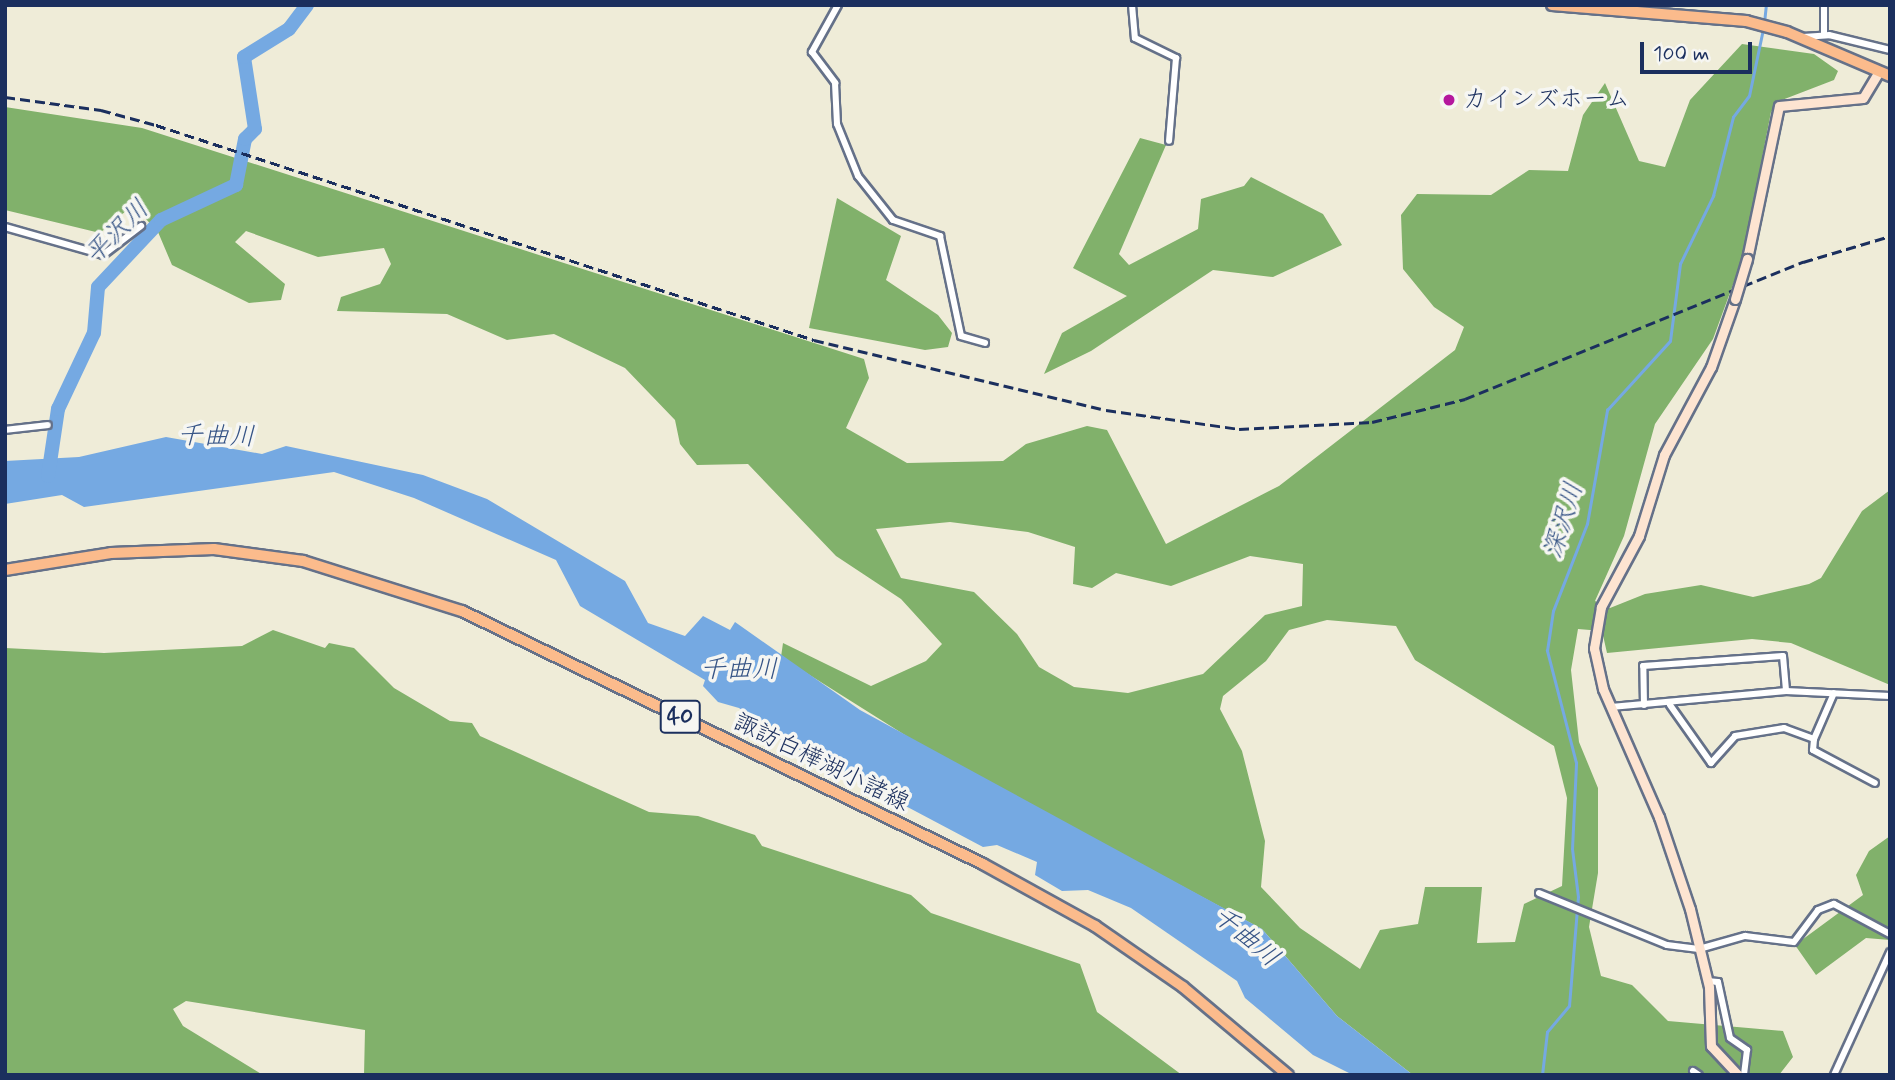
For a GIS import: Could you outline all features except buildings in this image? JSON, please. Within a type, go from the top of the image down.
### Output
[{"type":"highway","points":[[1552,5],[1702,11],[1787,32],[1884,74]]},
{"type":"main road","name":"諏訪白樺湖小諸線","points":[[5,570],[111,553],[214,549],[303,561],[461,611],[983,864],[1095,926],[1193,994],[1288,1075]]},
{"type":"street","points":[[838,5],[812,52],[835,83],[837,124],[858,176],[893,220],[940,236],[961,336],[985,343]]},
{"type":"street","points":[[1132,5],[1135,38],[1176,58],[1169,141]]},
{"type":"street","points":[[1824,5],[1824,36]]},
{"type":"street","points":[[1800,37],[1824,36],[1890,50]]},
{"type":"street","points":[[1707,981],[1718,982],[1730,1038],[1747,1050],[1750,1068],[1739,1074],[1711,1046],[1707,981],[1675,858],[1611,707],[1596,664],[1596,621],[1639,536],[1664,454],[1711,367],[1747,260],[1779,106],[1863,98],[1884,74]]},
{"type":"street","points":[[5,227],[103,255],[141,226]]},
{"type":"street","points":[[5,430],[48,425]]},
{"type":"street","points":[[1644,705],[1643,666],[1783,656],[1786,691]]},
{"type":"street","points":[[1611,707],[1670,705],[1786,691],[1890,696]]},
{"type":"street","points":[[1834,692],[1813,750],[1875,783]]},
{"type":"street","points":[[1670,705],[1706,762],[1735,736],[1784,728],[1815,739]]},
{"type":"street","points":[[1539,893],[1667,946],[1699,949],[1745,936],[1794,942],[1818,909],[1834,904],[1890,934]]},
{"type":"street","points":[[1834,1075],[1890,952]]},
{"type":"green space","points":[[1742,44],[1814,54],[1838,71],[1834,80],[1782,100],[1771,112],[1742,260],[1713,339],[1655,424],[1624,536],[1595,601],[1610,608],[1645,594],[1701,585],[1753,597],[1809,584],[1821,578],[1862,511],[1890,490],[1890,685],[1791,643],[1752,639],[1607,653],[1602,631],[1578,629],[1571,670],[1579,742],[1598,788],[1598,873],[1589,927],[1601,976],[1632,985],[1668,1021],[1783,1031],[1793,1057],[1779,1075],[1413,1075],[1337,1016],[1262,929],[935,754],[781,657],[783,643],[871,686],[926,661],[942,644],[901,599],[836,556],[748,464],[697,465],[680,444],[675,420],[625,368],[554,334],[507,340],[447,314],[337,311],[341,297],[380,284],[391,264],[384,248],[318,257],[246,231],[235,242],[285,284],[281,300],[249,303],[172,265],[158,232],[133,205],[100,233],[5,210],[5,107],[142,128],[864,359],[869,378],[846,428],[907,463],[1003,461],[1026,444],[1087,426],[1107,430],[1166,544],[1279,486],[1455,350],[1464,327],[1434,307],[1403,269],[1401,215],[1417,194],[1491,195],[1529,170],[1568,171],[1583,115],[1605,83],[1639,161],[1665,167],[1690,100]],"holes":[[[950,522],[1028,532],[1075,547],[1073,584],[1092,588],[1116,573],[1171,586],[1250,556],[1303,564],[1302,606],[1265,615],[1203,674],[1128,693],[1074,687],[1039,667],[1017,634],[974,592],[901,578],[876,529]],[[1327,620],[1396,626],[1415,660],[1554,746],[1567,798],[1562,886],[1524,904],[1515,942],[1477,943],[1482,887],[1425,887],[1418,924],[1380,930],[1360,969],[1300,928],[1261,887],[1265,841],[1242,751],[1220,709],[1223,696],[1266,661],[1289,630]]]},
{"type":"green space","points":[[1140,138],[1166,145],[1119,254],[1129,265],[1198,229],[1201,199],[1244,186],[1251,177],[1323,214],[1342,245],[1273,277],[1213,270],[1091,351],[1044,374],[1062,333],[1127,296],[1073,268]]},
{"type":"green space","points":[[837,198],[901,236],[886,280],[938,315],[952,333],[948,347],[925,350],[809,328]]},
{"type":"green space","points":[[273,630],[325,648],[329,643],[354,648],[394,688],[450,721],[472,723],[480,736],[649,812],[698,816],[755,835],[762,846],[911,895],[931,913],[1080,964],[1097,1012],[1182,1075],[364,1075],[365,1030],[186,1001],[173,1009],[183,1026],[263,1075],[5,1075],[5,648],[104,653],[242,646]]},
{"type":"green space","points":[[1890,836],[1890,940],[1866,938],[1816,975],[1795,945],[1863,895],[1856,875],[1869,851]]},
{"type":"water","name":"千曲川","points":[[166,437],[262,454],[286,446],[423,475],[487,499],[625,581],[648,623],[685,636],[703,616],[730,630],[735,622],[860,710],[1262,929],[1337,1016],[1413,1075],[1353,1075],[1313,1055],[1245,998],[1237,981],[1131,908],[1088,890],[1062,891],[1035,875],[1037,862],[997,845],[983,847],[781,740],[739,708],[718,702],[703,686],[705,680],[580,606],[556,560],[414,498],[334,472],[84,507],[62,495],[5,504],[5,461],[79,457]]},
{"type":"waterway","name":"平沢川","points":[[48,476],[58,409],[94,333],[98,287],[161,220],[236,185],[245,139],[255,129],[244,57],[289,29],[307,5]]},
{"type":"waterway","name":"深沢川","points":[[1764,23],[1766,5]]},
{"type":"waterway","name":"深沢川","points":[[1542,1075],[1547,1032],[1569,1006],[1578,897],[1572,849],[1576,763],[1547,651],[1553,611],[1587,524],[1607,410],[1670,341],[1680,264],[1713,196],[1733,117],[1749,96],[1763,29]]},
{"type":"railway","points":[[5,97],[101,110],[156,125],[814,340],[1106,410],[1239,429],[1372,422],[1465,399],[1803,262],[1890,236]]},
{"type":"place","name":"カインズホーム","points":[[1449,100]]}]
